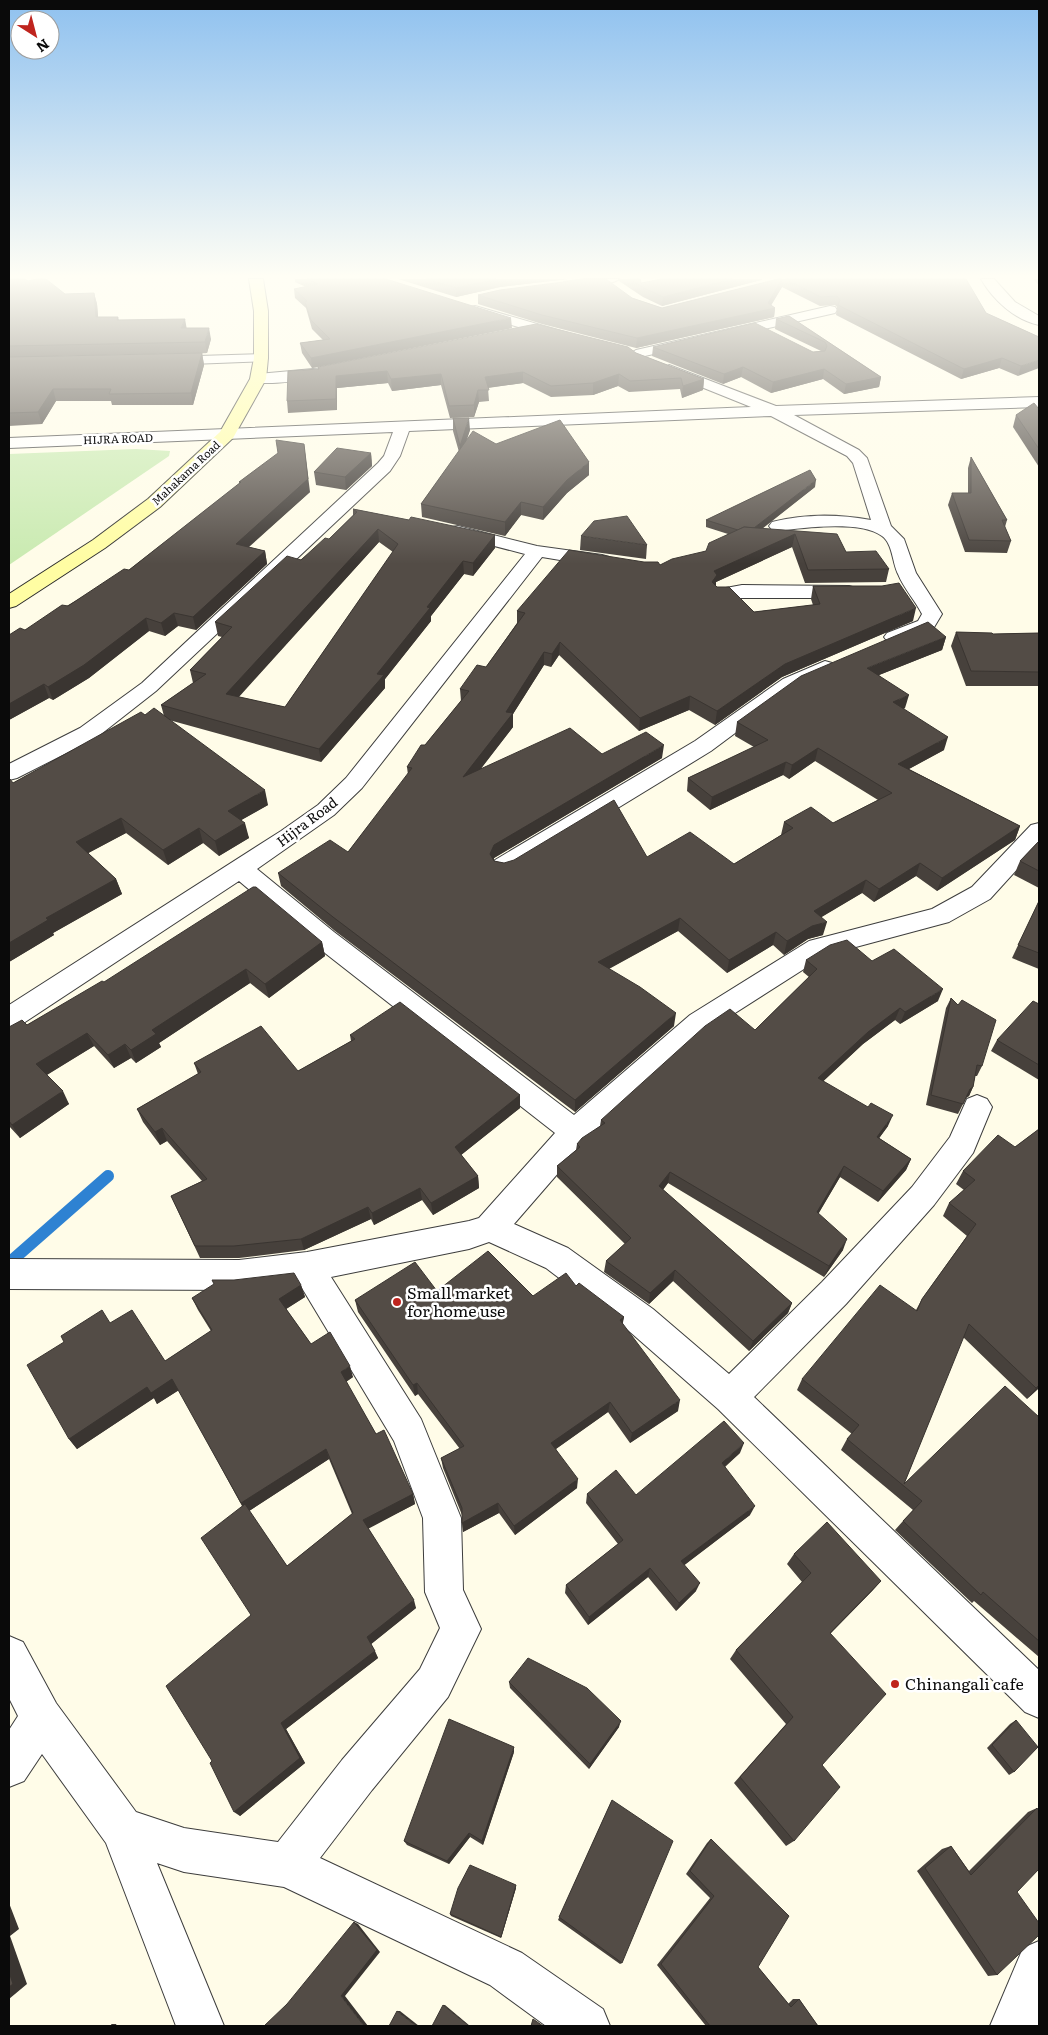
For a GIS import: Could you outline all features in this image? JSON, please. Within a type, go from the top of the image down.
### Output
[{"type":"street","name":"Mahakama Road","points":[[9,602],[99,544],[154,503],[227,435],[258,379],[259,374]]},
{"type":"street","points":[[258,379],[312,374]]},
{"type":"street","points":[[679,374],[774,411],[853,453],[861,462],[882,527]]},
{"type":"street","points":[[774,411],[1039,402]]},
{"type":"street","name":"HIJRA ROAD","points":[[9,443],[774,411]]},
{"type":"street","points":[[9,773],[88,733],[149,687],[350,511],[392,456],[403,426]]},
{"type":"street","points":[[778,526],[798,522],[857,523],[882,527],[895,538],[904,570],[904,587],[927,603],[932,614],[926,625],[872,647]]},
{"type":"street","points":[[443,529],[537,551],[624,564]]},
{"type":"street","name":"Hijra Road","points":[[9,1018],[241,869],[326,810],[354,783],[537,551]]},
{"type":"street","points":[[722,594],[742,591],[870,591]]},
{"type":"street","points":[[504,866],[702,746],[790,683],[844,659]]},
{"type":"street","points":[[9,1274],[239,1275],[307,1267],[469,1236],[490,1228],[575,1132],[700,1022],[818,948],[940,916],[981,894],[1039,831]]},
{"type":"street","points":[[241,869],[325,939],[575,1132]]},
{"type":"street","points":[[730,1397],[834,1293],[923,1196],[962,1144],[977,1107]]},
{"type":"street","points":[[490,1228],[556,1258],[641,1320],[730,1397],[1039,1698]]},
{"type":"street","points":[[287,1865],[357,1774],[434,1683],[461,1629],[444,1592],[442,1518],[408,1431],[307,1267]]},
{"type":"street","points":[[9,1656],[41,1718],[122,1829],[200,2026]]},
{"type":"street","points":[[9,1766],[41,1718]]},
{"type":"street","points":[[122,1829],[184,1850],[287,1865],[506,1969],[586,2026]]},
{"type":"street","points":[[1014,2026],[1039,1964]]},
{"type":"green space","points":[[136,449],[170,451],[169,456],[9,565],[9,454]]},
{"type":"building","points":[[9,374],[196,374],[191,393],[109,394],[111,389],[53,389],[38,412],[9,413]]},
{"type":"building","points":[[288,374],[357,374],[336,376],[336,399],[287,401]]},
{"type":"building","points":[[388,374],[508,374],[485,377],[489,390],[478,390],[474,405],[449,406],[441,374],[391,379]]},
{"type":"building","points":[[527,374],[691,374],[704,379],[683,386],[681,378],[630,381],[619,374],[593,383],[551,386]]},
{"type":"building","points":[[757,374],[805,374],[773,382]]},
{"type":"building","points":[[831,374],[876,374],[881,377],[846,384]]},
{"type":"building","points":[[1034,403],[1039,409],[1039,449],[1016,415]]},
{"type":"building","points":[[453,418],[469,418],[460,446]]},
{"type":"building","points":[[560,420],[589,462],[567,480],[543,507],[521,502],[505,522],[421,504],[473,431],[496,444]]},
{"type":"building","points":[[276,440],[304,444],[308,479],[236,544],[265,551],[193,617],[174,613],[161,623],[146,618],[84,665],[48,687],[44,684],[9,704],[9,635],[20,628],[25,630],[62,605],[68,606],[124,569],[129,570],[278,453]]},
{"type":"building","points":[[337,448],[371,453],[345,477],[314,472]]},
{"type":"building","points":[[971,457],[1007,520],[1002,520],[1011,541],[969,540],[952,493],[971,493]]},
{"type":"building","points":[[810,470],[816,480],[754,528],[744,527],[738,530],[706,520]]},
{"type":"building","points":[[353,509],[409,520],[411,517],[495,535],[473,563],[463,561],[427,607],[430,608],[377,674],[384,675],[319,749],[161,705],[206,674],[190,670],[232,627],[215,622],[287,556],[301,560],[325,538],[329,539],[357,512]],"holes":[[[378,529],[398,544],[285,707],[226,694]]]},
{"type":"building","points":[[627,516],[647,545],[581,536],[594,521]]},
{"type":"building","points":[[744,527],[837,534],[846,552],[876,551],[889,569],[808,570],[795,534],[714,571],[717,575],[712,582],[717,587],[729,587],[754,612],[820,604],[813,586],[882,586],[899,583],[916,608],[785,664],[717,711],[690,696],[640,718],[560,642],[552,654],[544,652],[506,712],[513,713],[463,777],[570,728],[602,754],[646,732],[664,745],[494,845],[490,854],[494,861],[504,863],[514,860],[614,800],[647,857],[690,832],[734,864],[793,828],[784,822],[811,807],[833,823],[892,793],[818,748],[792,765],[786,762],[712,797],[688,778],[768,740],[737,722],[801,676],[928,622],[946,637],[867,668],[909,695],[893,702],[948,737],[898,764],[1020,826],[942,878],[920,863],[879,889],[866,880],[814,911],[827,922],[812,926],[787,941],[776,932],[729,960],[680,918],[598,962],[640,987],[676,1013],[575,1100],[333,917],[278,873],[330,840],[348,852],[412,768],[407,767],[421,745],[425,745],[469,691],[460,689],[477,665],[486,667],[525,613],[517,611],[569,550],[644,562],[658,562],[660,565],[672,559],[706,551],[709,543]]},
{"type":"building","points":[[956,632],[993,634],[1039,633],[1039,672],[971,671]]},
{"type":"building","points":[[154,708],[265,790],[228,811],[245,823],[215,841],[199,828],[163,850],[121,818],[76,842],[116,879],[46,918],[48,920],[9,943],[9,780],[13,783],[141,712],[145,715]]},
{"type":"building","points":[[1039,841],[1039,871],[1020,861]]},
{"type":"building","points":[[253,887],[256,887],[322,942],[265,984],[246,969],[152,1030],[156,1034],[131,1050],[125,1044],[108,1055],[87,1033],[36,1064],[63,1091],[12,1125],[9,1121],[9,1027],[22,1020],[27,1025],[102,981],[104,982]]},
{"type":"building","points":[[1039,901],[1039,953],[1018,945]]},
{"type":"building","points":[[847,940],[872,961],[894,949],[943,989],[905,1012],[900,1008],[868,1032],[818,1078],[868,1107],[871,1103],[893,1115],[877,1137],[911,1159],[883,1191],[844,1166],[817,1212],[847,1239],[829,1266],[670,1172],[659,1186],[792,1303],[753,1341],[675,1270],[650,1293],[606,1261],[631,1238],[557,1166],[580,1147],[577,1144],[582,1138],[605,1123],[601,1120],[705,1026],[730,1009],[755,1030],[817,969],[806,960],[830,945]]},
{"type":"building","points":[[951,998],[958,1005],[962,1000],[996,1020],[982,1066],[977,1065],[973,1087],[970,1089],[963,1104],[931,1095]]},
{"type":"building","points":[[1033,1001],[1039,1004],[1039,1065],[997,1040]]},
{"type":"building","points":[[400,1002],[520,1095],[455,1147],[478,1176],[431,1203],[420,1188],[372,1213],[368,1207],[301,1239],[234,1246],[195,1246],[171,1196],[207,1179],[162,1128],[155,1132],[137,1109],[201,1072],[194,1063],[261,1026],[298,1071],[355,1039],[350,1035]]},
{"type":"building","points":[[1039,1129],[1039,1385],[1036,1388],[969,1324],[904,1484],[1005,1386],[1039,1417],[1039,1641],[983,1592],[981,1595],[903,1521],[922,1501],[847,1439],[859,1425],[802,1379],[880,1285],[917,1311],[922,1299],[976,1224],[949,1203],[975,1180],[963,1171],[998,1135],[1015,1147]]},
{"type":"building","points":[[488,1251],[533,1296],[566,1273],[576,1286],[579,1283],[624,1317],[620,1320],[680,1400],[632,1433],[610,1402],[551,1443],[578,1479],[514,1526],[498,1503],[462,1523],[462,1508],[441,1458],[464,1446],[417,1383],[413,1385],[355,1300],[415,1262],[437,1291]]},
{"type":"building","points":[[294,1273],[301,1285],[279,1299],[311,1344],[330,1332],[350,1366],[341,1372],[376,1434],[384,1430],[413,1494],[363,1520],[414,1600],[367,1637],[375,1651],[281,1723],[300,1758],[234,1812],[210,1763],[212,1761],[166,1686],[251,1615],[201,1538],[245,1504],[287,1566],[353,1513],[326,1449],[241,1503],[172,1379],[151,1393],[147,1387],[69,1439],[27,1365],[64,1342],[61,1336],[102,1310],[110,1323],[132,1310],[165,1361],[212,1330],[192,1298],[214,1284],[212,1280],[234,1280]]},
{"type":"building","points":[[724,1421],[744,1443],[722,1463],[755,1506],[681,1561],[700,1583],[679,1603],[650,1568],[589,1617],[566,1585],[623,1540],[587,1494],[616,1470],[636,1495]]},
{"type":"building","points":[[827,1522],[881,1581],[830,1633],[886,1694],[822,1765],[840,1787],[794,1841],[740,1777],[793,1717],[736,1650],[811,1573],[794,1554]]},
{"type":"building","points":[[528,1658],[587,1688],[621,1721],[590,1764],[509,1682]]},
{"type":"building","points":[[449,1719],[514,1747],[482,1841],[469,1833],[447,1861],[404,1841]]},
{"type":"building","points":[[1016,1720],[1038,1747],[1014,1772],[992,1745]]},
{"type":"building","points":[[612,1800],[673,1841],[622,1963],[559,1917]]},
{"type":"building","points":[[1037,1808],[1039,1811],[1039,1869],[1017,1892],[1039,1923],[1039,1935],[997,1975],[925,1868],[951,1846],[971,1875]]},
{"type":"building","points":[[711,1839],[789,1916],[758,1967],[791,2007],[799,1999],[818,2026],[710,2026],[661,1964],[714,1896],[690,1871]]},
{"type":"building","points":[[470,1865],[516,1885],[501,1937],[450,1914],[458,1888]]},
{"type":"building","points":[[354,1922],[377,1950],[341,1996],[364,2026],[264,2026],[287,2004]]},
{"type":"building","points":[[9,1972],[13,1984],[9,1987]]},
{"type":"building","points":[[443,2005],[469,2026],[432,2026]]},
{"type":"building","points":[[397,2011],[416,2026],[389,2026]]},
{"type":"building","points":[[533,2019],[543,2026],[531,2026]]},
{"type":"waterway","points":[[9,1263],[108,1176]]},
{"type":"place","name":"Small market for home use","points":[[397,1302]]},
{"type":"place","name":"Chinangali cafe","points":[[895,1684]]}]
